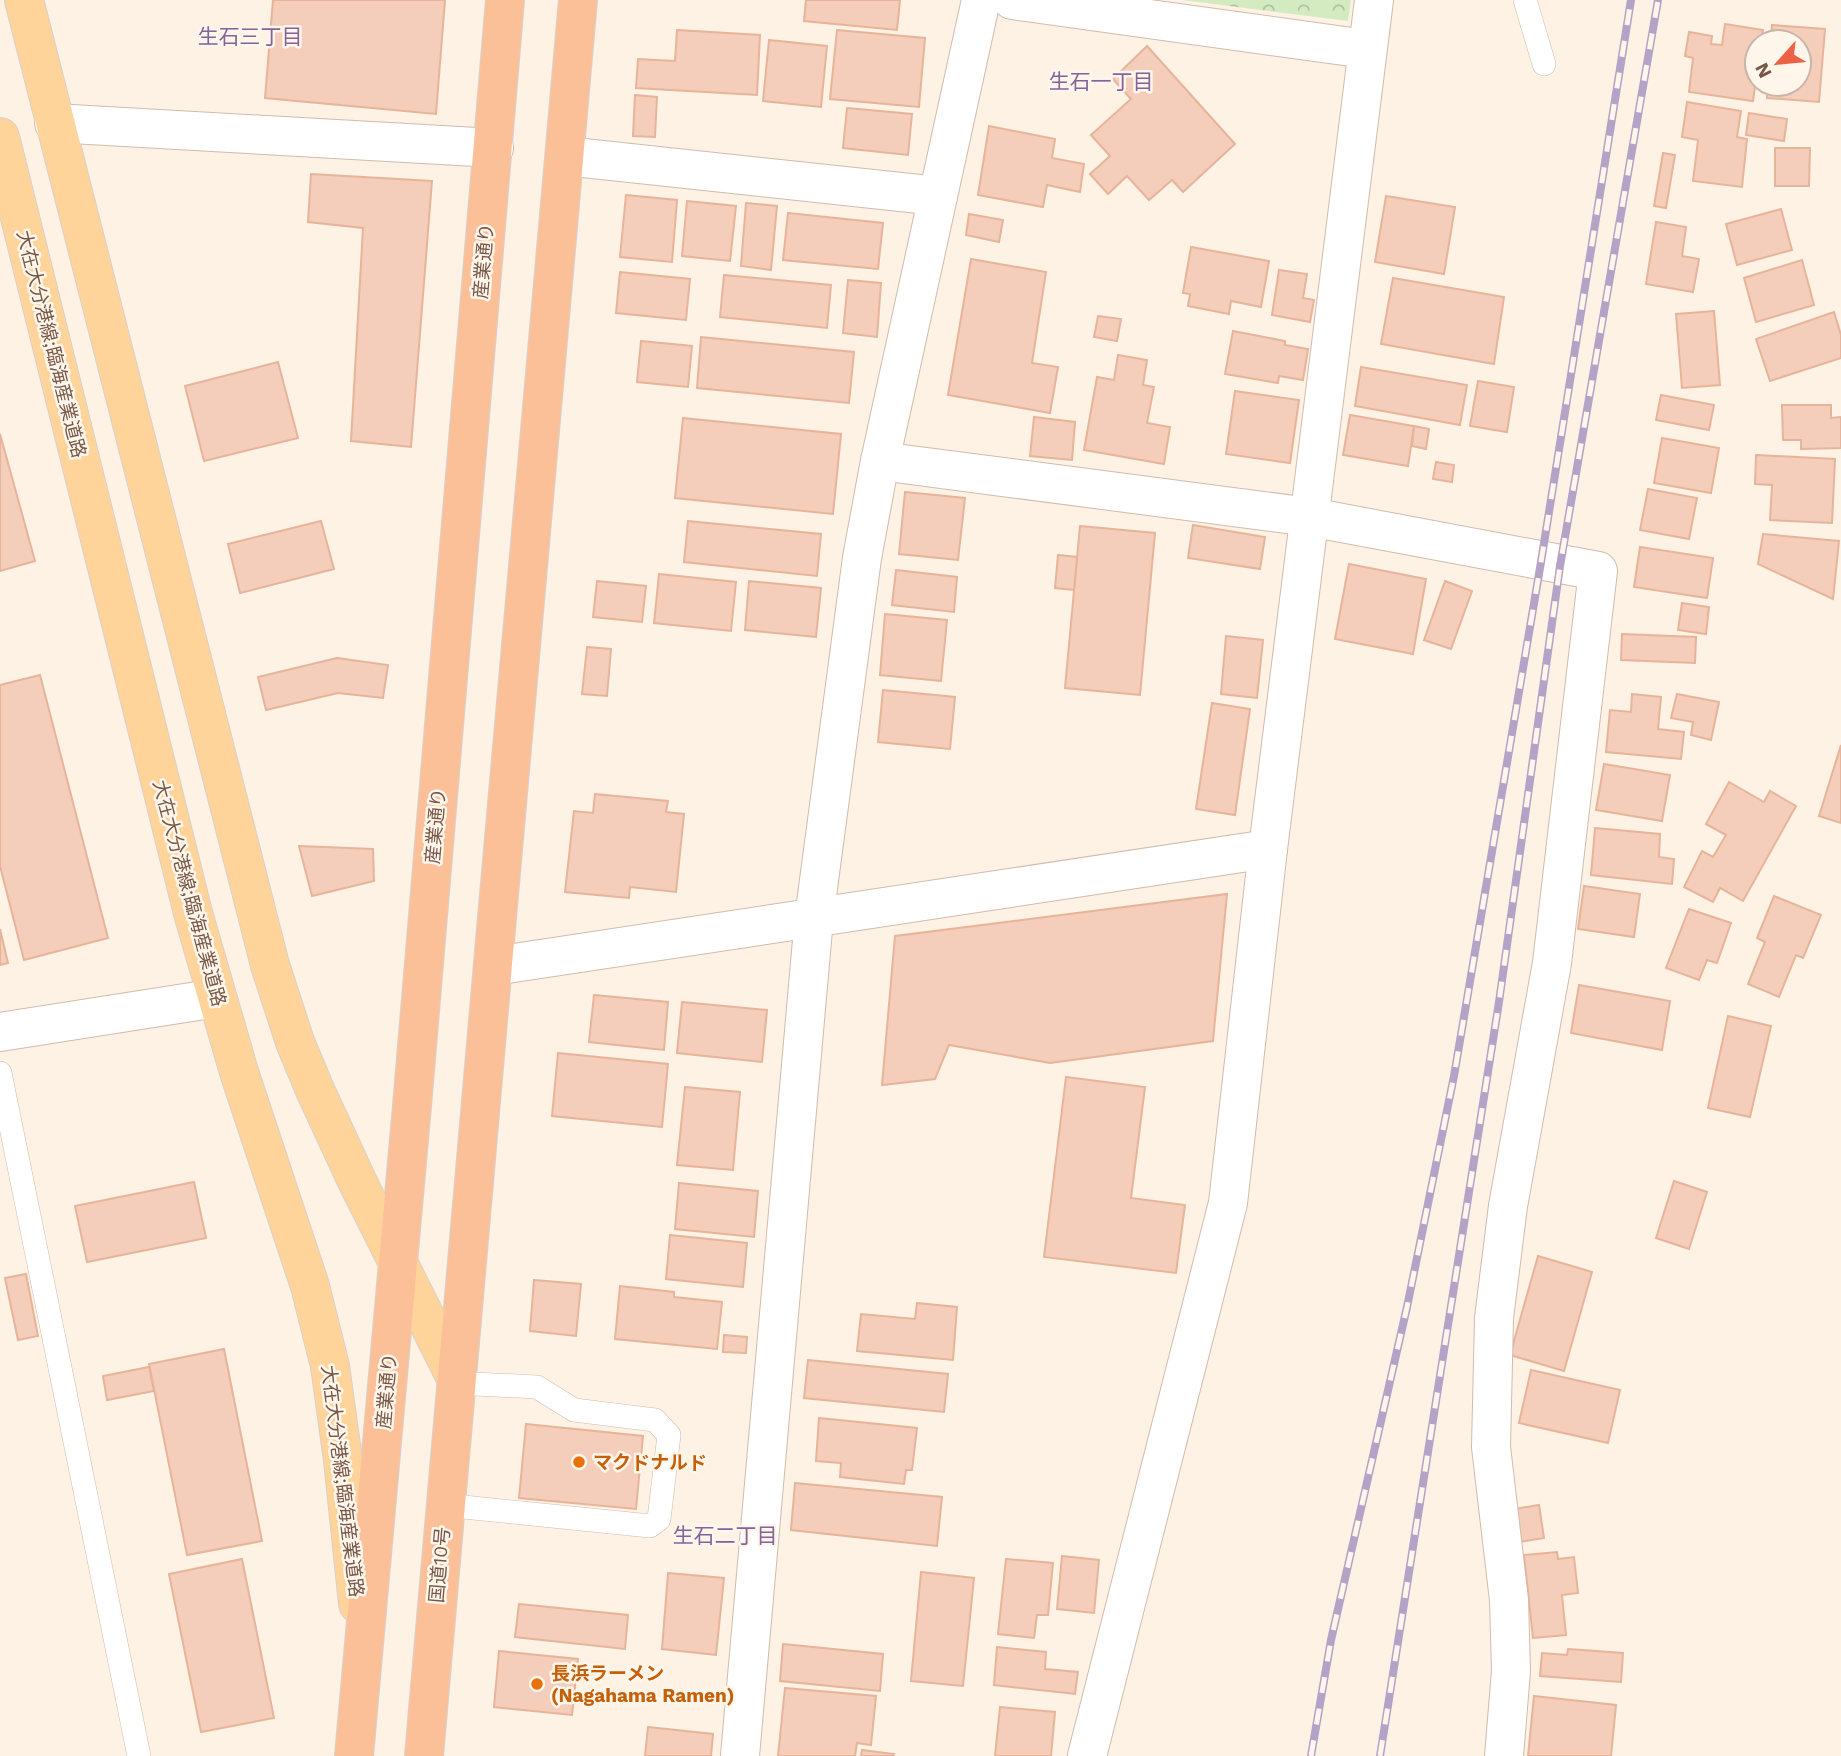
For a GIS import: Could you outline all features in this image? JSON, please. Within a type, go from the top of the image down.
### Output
[{"type":"highway","name":"産業通り","points":[[363,1651],[506,0]]},
{"type":"highway","points":[[454,1378],[494,966],[578,0]]},
{"type":"highway","name":"国道10号","points":[[424,1756],[454,1378]]},
{"type":"highway","points":[[354,1756],[363,1651]]},
{"type":"main road","points":[[24,0],[270,965],[295,1042],[315,1090],[454,1378]]},
{"type":"main road","name":"大在大分港線;臨海産業道路","points":[[0,137],[193,913],[217,998],[310,1286],[330,1366],[344,1460],[363,1651]]},
{"type":"street","points":[[740,1756],[814,918],[862,558],[880,461],[981,0]]},
{"type":"street","points":[[1012,0],[1366,49]]},
{"type":"street","points":[[1087,1756],[1228,1203],[1268,849],[1374,0]]},
{"type":"street","points":[[54,123],[494,148]]},
{"type":"street","points":[[565,156],[938,196]]},
{"type":"street","points":[[880,461],[1310,517],[1598,572],[1552,963],[1507,1206],[1494,1318],[1491,1447],[1509,1600],[1511,1671],[1504,1756]]},
{"type":"street","points":[[494,966],[1268,849]]},
{"type":"street","points":[[0,1032],[217,998]]},
{"type":"lane","points":[[1525,0],[1544,64]]},
{"type":"lane","points":[[0,1073],[139,1756]]},
{"type":"lane","points":[[444,1505],[650,1526],[659,1519],[669,1435],[655,1420],[574,1410],[537,1387],[454,1378]]},
{"type":"green space","points":[[1182,0],[1351,0],[1348,21]]},
{"type":"building","points":[[273,0],[445,0],[436,114],[265,98]]},
{"type":"building","points":[[806,0],[900,0],[897,30],[804,21]]},
{"type":"building","points":[[1725,24],[1750,28],[1743,28],[1743,98],[1753,98],[1753,101],[1689,92],[1693,58],[1685,56],[1689,32],[1712,36],[1711,44],[1722,45]]},
{"type":"building","points":[[1772,25],[1812,28],[1772,28]]},
{"type":"building","points":[[1813,28],[1825,29],[1819,102],[1767,98],[1813,98]]},
{"type":"building","points":[[677,30],[760,35],[757,95],[636,88],[638,59],[675,61]]},
{"type":"building","points":[[837,30],[925,38],[919,107],[830,99]]},
{"type":"building","points":[[769,40],[827,46],[821,107],[763,101]]},
{"type":"building","points":[[1147,46],[1235,144],[1183,192],[1172,180],[1149,200],[1127,176],[1108,194],[1090,174],[1110,156],[1091,135],[1131,99],[1113,79]]},
{"type":"building","points":[[635,95],[657,97],[655,137],[633,136]]},
{"type":"building","points":[[1687,102],[1741,111],[1737,137],[1747,139],[1742,187],[1693,181],[1698,140],[1682,137]]},
{"type":"building","points":[[847,108],[912,114],[908,155],[843,148]]},
{"type":"building","points":[[1749,113],[1787,119],[1784,141],[1746,135]]},
{"type":"building","points":[[989,126],[1055,139],[1052,158],[1084,164],[1080,192],[1047,185],[1043,207],[978,195]]},
{"type":"building","points":[[1775,148],[1810,148],[1809,186],[1775,186]]},
{"type":"building","points":[[1663,153],[1675,155],[1666,208],[1654,206]]},
{"type":"building","points":[[311,174],[432,181],[411,447],[351,441],[363,228],[308,222]]},
{"type":"building","points":[[626,195],[677,200],[672,262],[620,257]]},
{"type":"building","points":[[1386,196],[1455,207],[1444,274],[1375,262]]},
{"type":"building","points":[[687,201],[736,206],[730,261],[682,256]]},
{"type":"building","points":[[746,203],[777,206],[771,270],[741,266]]},
{"type":"building","points":[[1781,209],[1792,250],[1737,265],[1726,224]]},
{"type":"building","points":[[788,213],[883,223],[878,269],[783,260]]},
{"type":"building","points":[[969,214],[1003,220],[999,242],[966,235]]},
{"type":"building","points":[[1656,222],[1686,227],[1682,256],[1699,259],[1693,292],[1646,284]]},
{"type":"building","points":[[1191,247],[1269,261],[1261,307],[1231,301],[1229,314],[1188,306],[1190,294],[1183,293]]},
{"type":"building","points":[[971,259],[1046,272],[1032,363],[1058,367],[1050,413],[948,395]]},
{"type":"building","points":[[1802,260],[1814,305],[1756,322],[1744,278]]},
{"type":"building","points":[[1279,270],[1307,274],[1303,298],[1314,300],[1310,322],[1272,315]]},
{"type":"building","points":[[620,272],[690,279],[686,320],[616,313]]},
{"type":"building","points":[[724,275],[831,285],[827,328],[720,317]]},
{"type":"building","points":[[1393,278],[1504,297],[1494,364],[1381,344]]},
{"type":"building","points":[[848,280],[881,283],[877,337],[843,333]]},
{"type":"building","points":[[1714,311],[1720,385],[1682,388],[1676,314]]},
{"type":"building","points":[[1834,312],[1841,335],[1841,358],[1770,381],[1756,339]]},
{"type":"building","points":[[1098,316],[1121,319],[1117,341],[1094,337]]},
{"type":"building","points":[[1233,331],[1285,341],[1285,345],[1308,349],[1303,380],[1279,376],[1278,383],[1225,374]]},
{"type":"building","points":[[701,337],[854,352],[849,403],[697,388]]},
{"type":"building","points":[[641,341],[692,346],[688,387],[637,382]]},
{"type":"building","points":[[1118,355],[1147,360],[1143,385],[1154,387],[1147,423],[1170,427],[1164,464],[1084,450],[1097,377],[1114,380]]},
{"type":"building","points":[[278,362],[298,438],[204,461],[185,386]]},
{"type":"building","points":[[1361,367],[1467,385],[1460,425],[1355,406]]},
{"type":"building","points":[[1478,381],[1514,387],[1507,432],[1470,426]]},
{"type":"building","points":[[1235,391],[1299,400],[1290,463],[1226,454]]},
{"type":"building","points":[[1661,395],[1714,405],[1709,430],[1656,420]]},
{"type":"building","points":[[1782,405],[1831,405],[1831,418],[1841,417],[1841,448],[1801,449],[1801,440],[1783,440]]},
{"type":"building","points":[[1350,415],[1414,426],[1408,466],[1343,455]]},
{"type":"building","points":[[1034,417],[1075,422],[1072,460],[1030,456]]},
{"type":"building","points":[[683,418],[841,434],[833,514],[675,498]]},
{"type":"building","points":[[1414,426],[1429,429],[1426,449],[1412,446]]},
{"type":"building","points":[[0,434],[35,561],[0,571]]},
{"type":"building","points":[[1662,438],[1719,448],[1711,493],[1654,483]]},
{"type":"building","points":[[1756,455],[1835,459],[1832,523],[1770,520],[1772,485],[1755,484]]},
{"type":"building","points":[[1436,462],[1454,465],[1452,482],[1433,479]]},
{"type":"building","points":[[1648,489],[1697,498],[1689,539],[1640,530]]},
{"type":"building","points":[[905,492],[965,498],[958,560],[899,554]]},
{"type":"building","points":[[321,521],[334,569],[240,593],[228,544]]},
{"type":"building","points":[[688,521],[821,534],[817,576],[684,562]]},
{"type":"building","points":[[1193,525],[1265,537],[1260,569],[1188,558]]},
{"type":"building","points":[[1080,526],[1155,533],[1140,695],[1065,688]]},
{"type":"building","points":[[1763,534],[1839,541],[1833,599],[1758,564]]},
{"type":"building","points":[[1640,547],[1713,558],[1707,598],[1634,587]]},
{"type":"building","points":[[1058,555],[1077,557],[1074,590],[1055,588]]},
{"type":"building","points":[[1349,564],[1426,579],[1413,654],[1335,639]]},
{"type":"building","points":[[896,570],[957,577],[954,612],[892,605]]},
{"type":"building","points":[[659,574],[736,582],[731,631],[654,623]]},
{"type":"building","points":[[597,581],[646,586],[642,622],[593,617]]},
{"type":"building","points":[[749,581],[821,588],[816,637],[745,630]]},
{"type":"building","points":[[1445,581],[1472,591],[1451,649],[1424,640]]},
{"type":"building","points":[[1682,603],[1709,607],[1706,634],[1678,630]]},
{"type":"building","points":[[885,614],[947,620],[941,681],[880,675]]},
{"type":"building","points":[[1622,634],[1696,637],[1695,663],[1621,660]]},
{"type":"building","points":[[1226,636],[1263,640],[1257,698],[1221,694]]},
{"type":"building","points":[[587,647],[611,649],[607,696],[582,694]]},
{"type":"building","points":[[337,658],[388,665],[383,698],[338,693],[266,710],[258,677]]},
{"type":"building","points":[[40,675],[108,938],[24,960],[0,866],[0,685]]},
{"type":"building","points":[[883,690],[955,697],[950,749],[878,742]]},
{"type":"building","points":[[1632,694],[1661,697],[1658,729],[1684,732],[1681,759],[1606,752],[1610,710],[1631,712]]},
{"type":"building","points":[[1677,694],[1719,702],[1711,740],[1691,735],[1693,722],[1671,718]]},
{"type":"building","points":[[1212,703],[1250,709],[1235,815],[1196,809]]},
{"type":"building","points":[[1841,745],[1841,823],[1819,816]]},
{"type":"building","points":[[1604,764],[1670,775],[1662,821],[1596,810]]},
{"type":"building","points":[[1729,782],[1764,802],[1770,791],[1796,806],[1743,901],[1720,888],[1713,902],[1684,887],[1702,851],[1713,857],[1726,835],[1706,824]]},
{"type":"building","points":[[595,794],[668,801],[666,812],[684,814],[676,892],[630,887],[629,898],[565,892],[574,811],[593,813]]},
{"type":"building","points":[[1595,828],[1660,834],[1659,857],[1674,859],[1672,884],[1591,875]]},
{"type":"building","points":[[299,846],[373,849],[374,881],[312,896]]},
{"type":"building","points":[[1584,886],[1640,894],[1634,937],[1578,929]]},
{"type":"building","points":[[1227,894],[1213,1041],[1050,1063],[949,1045],[935,1079],[882,1085],[895,936]]},
{"type":"building","points":[[1774,896],[1821,915],[1803,958],[1796,955],[1779,997],[1748,984],[1765,942],[1757,938]]},
{"type":"building","points":[[1689,909],[1731,923],[1717,963],[1707,960],[1699,980],[1666,968]]},
{"type":"building","points":[[0,929],[8,963],[0,965]]},
{"type":"building","points":[[1579,985],[1670,1001],[1662,1050],[1571,1033]]},
{"type":"building","points":[[594,995],[668,1002],[664,1050],[589,1042]]},
{"type":"building","points":[[682,1002],[767,1010],[762,1062],[677,1053]]},
{"type":"building","points":[[1728,1016],[1771,1026],[1750,1117],[1708,1108]]},
{"type":"building","points":[[558,1053],[668,1064],[662,1127],[552,1116]]},
{"type":"building","points":[[1066,1077],[1145,1087],[1131,1198],[1185,1205],[1176,1273],[1044,1257]]},
{"type":"building","points":[[685,1087],[740,1092],[733,1170],[677,1165]]},
{"type":"building","points":[[1674,1181],[1707,1192],[1689,1249],[1656,1238]]},
{"type":"building","points":[[194,1182],[206,1238],[87,1262],[75,1206]]},
{"type":"building","points":[[679,1183],[758,1191],[754,1237],[675,1229]]},
{"type":"building","points":[[670,1235],[747,1243],[743,1287],[666,1279]]},
{"type":"building","points":[[1538,1256],[1592,1272],[1564,1371],[1510,1355]]},
{"type":"building","points":[[26,1274],[38,1336],[18,1340],[5,1278]]},
{"type":"building","points":[[534,1280],[581,1284],[576,1336],[530,1331]]},
{"type":"building","points":[[620,1286],[674,1292],[674,1297],[722,1302],[717,1349],[615,1339]]},
{"type":"building","points":[[917,1303],[957,1307],[953,1360],[857,1351],[861,1314],[915,1319]]},
{"type":"building","points":[[724,1335],[747,1337],[746,1353],[723,1352]]},
{"type":"building","points":[[224,1349],[262,1541],[187,1555],[149,1364]]},
{"type":"building","points":[[808,1360],[948,1374],[944,1412],[804,1398]]},
{"type":"building","points":[[149,1367],[154,1391],[107,1400],[103,1376]]},
{"type":"building","points":[[1531,1370],[1620,1390],[1608,1443],[1519,1423]]},
{"type":"building","points":[[819,1418],[917,1428],[912,1470],[906,1470],[904,1484],[840,1477],[841,1463],[816,1461]]},
{"type":"building","points":[[526,1424],[643,1436],[636,1509],[519,1498]]},
{"type":"building","points":[[795,1483],[942,1497],[937,1546],[791,1530]]},
{"type":"building","points":[[1539,1505],[1544,1538],[1519,1542],[1514,1509]]},
{"type":"building","points":[[1557,1552],[1558,1559],[1574,1557],[1578,1593],[1562,1595],[1566,1635],[1533,1638],[1524,1555]]},
{"type":"building","points":[[1062,1556],[1099,1560],[1094,1613],[1057,1609]]},
{"type":"building","points":[[242,1559],[274,1718],[201,1732],[169,1574]]},
{"type":"building","points":[[1006,1559],[1053,1563],[1048,1615],[1037,1615],[1034,1638],[998,1634]]},
{"type":"building","points":[[921,1572],[974,1578],[963,1686],[911,1681]]},
{"type":"building","points":[[668,1573],[724,1578],[716,1655],[662,1649]]},
{"type":"building","points":[[519,1604],[628,1615],[625,1649],[515,1637]]},
{"type":"building","points":[[783,1644],[883,1654],[880,1691],[780,1681]]},
{"type":"building","points":[[997,1647],[1046,1652],[1045,1669],[1078,1672],[1075,1694],[994,1685]]},
{"type":"building","points":[[1568,1649],[1623,1653],[1621,1682],[1540,1676],[1542,1653],[1567,1655]]},
{"type":"building","points":[[499,1651],[578,1659],[572,1715],[494,1707]]},
{"type":"building","points":[[785,1688],[876,1696],[871,1745],[857,1743],[855,1756],[778,1756]]},
{"type":"building","points":[[1534,1696],[1616,1705],[1611,1756],[1528,1756]]},
{"type":"building","points":[[1000,1707],[1055,1712],[1051,1756],[995,1756]]},
{"type":"building","points":[[648,1727],[713,1734],[711,1756],[645,1756]]},
{"type":"building","points":[[862,1750],[894,1754],[861,1756]]},
{"type":"railway","points":[[1311,1756],[1331,1640],[1407,1307],[1454,1076],[1541,562],[1631,0]]},
{"type":"railway","points":[[1380,1756],[1499,1002],[1560,566],[1658,0]]},
{"type":"place","name":"マクドナルド","points":[[579,1462]]},
{"type":"place","name":"長浜ラーメン (Nagahama Ramen)","points":[[537,1684]]},
{"type":"district","name":"生石三丁目","points":[[250,37]]},
{"type":"district","name":"生石一丁目","points":[[1101,82]]},
{"type":"district","name":"生石二丁目","points":[[725,1536]]}]
